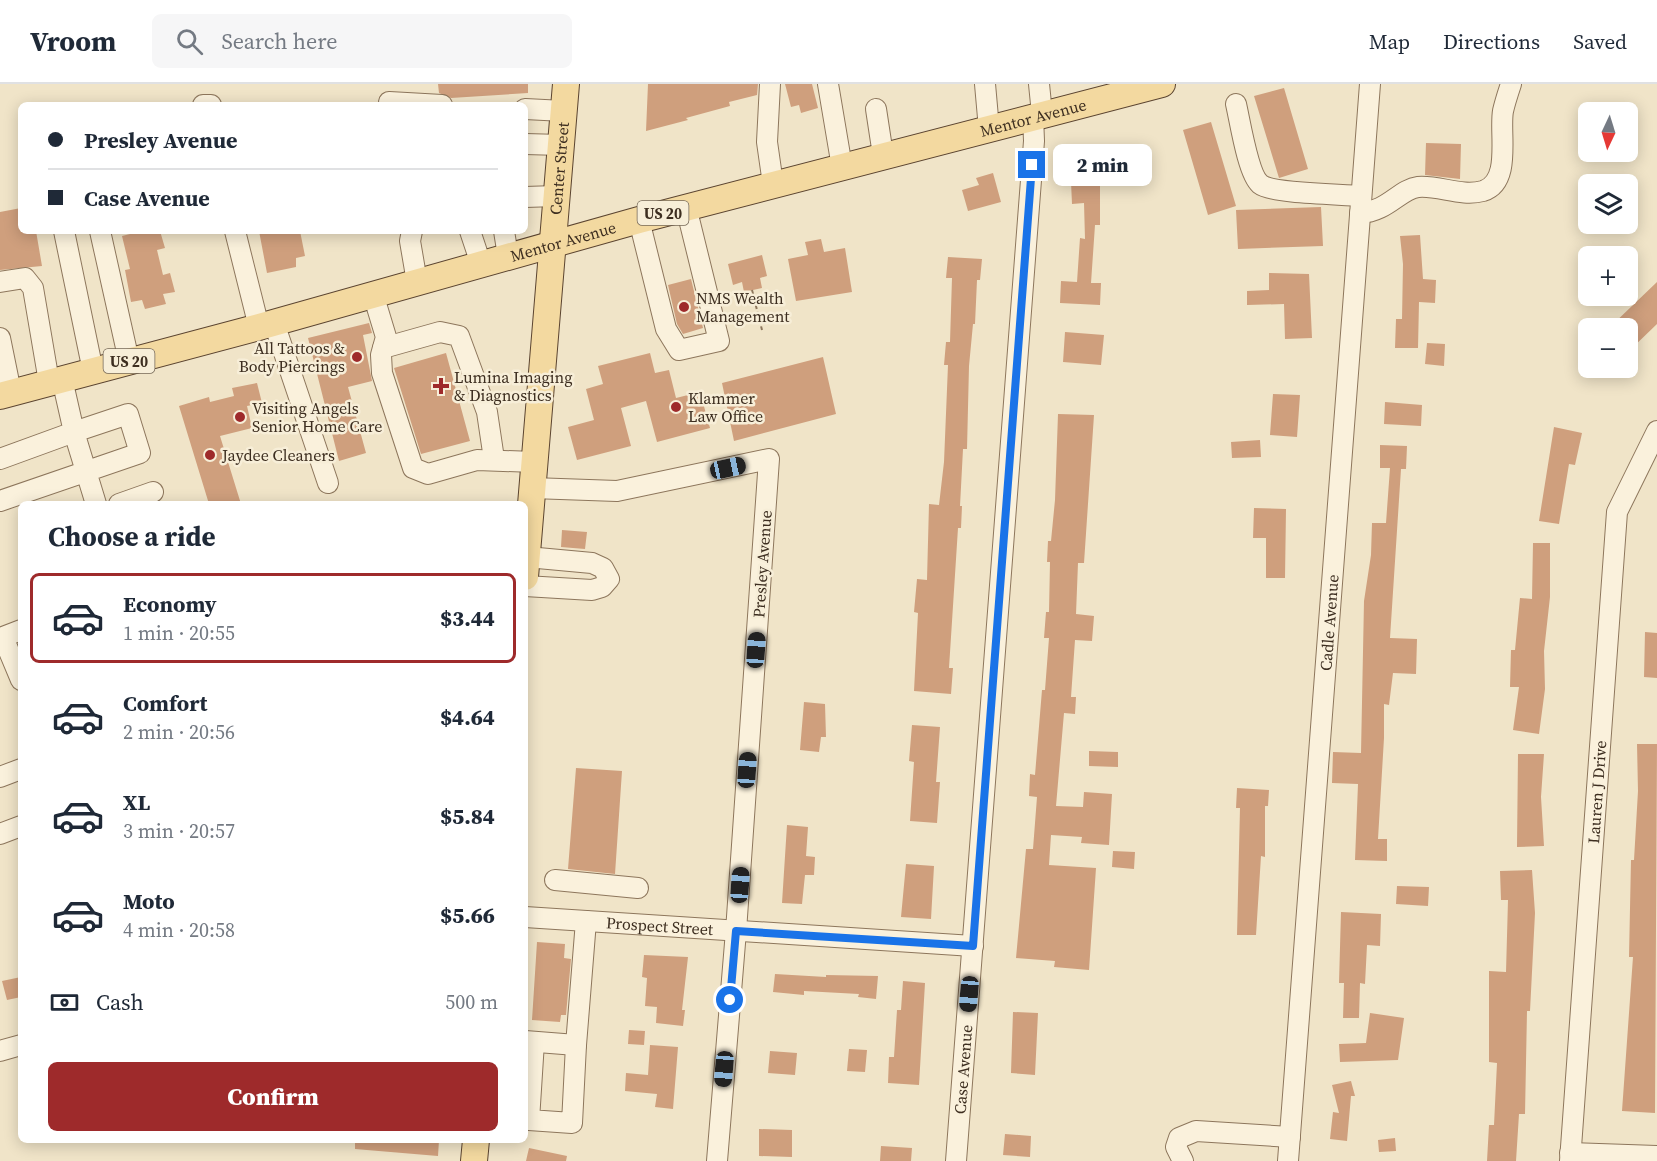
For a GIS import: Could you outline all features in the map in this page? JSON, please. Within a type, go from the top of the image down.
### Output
[{"type":"main road","name":"Center Street","points":[[528,514],[566,84]]},
{"type":"main road","name":"Mentor Avenue","points":[[5,394],[267,325],[686,207],[1162,84]]},
{"type":"main road","points":[[474,1161],[476,1143]]},
{"type":"street","points":[[770,84],[767,142],[773,184]]},
{"type":"street","points":[[828,84],[842,167]]},
{"type":"street","points":[[985,84],[989,129]]},
{"type":"street","name":"Case Avenue","points":[[956,1161],[1040,84]]},
{"type":"street","name":"Cadle Avenue","points":[[1288,1161],[1370,84]]},
{"type":"street","points":[[1236,104],[1252,171],[1260,184],[1274,189],[1382,209],[1416,187],[1463,192],[1484,191],[1496,182],[1501,164],[1503,112],[1511,84]]},
{"type":"street","points":[[528,109],[564,111]]},
{"type":"street","points":[[876,109],[883,155]]},
{"type":"street","points":[[528,144],[561,146]]},
{"type":"street","points":[[528,197],[556,196]]},
{"type":"street","points":[[639,220],[666,329],[679,350],[719,341],[686,207]]},
{"type":"street","points":[[65,234],[93,371]]},
{"type":"street","points":[[101,234],[129,361]]},
{"type":"street","points":[[236,234],[267,325],[328,483]]},
{"type":"street","points":[[411,234],[410,241],[417,282]]},
{"type":"street","points":[[471,234],[481,264]]},
{"type":"street","points":[[504,234],[508,256]]},
{"type":"street","points":[[0,282],[25,278],[33,288],[55,380],[95,501]]},
{"type":"street","points":[[373,294],[386,337],[382,373],[413,468],[428,474],[467,462],[494,459],[534,462]]},
{"type":"street","points":[[383,348],[440,332],[459,336],[487,412],[494,459]]},
{"type":"street","points":[[0,338],[5,394]]},
{"type":"street","points":[[0,459],[128,414],[140,453],[0,501]]},
{"type":"street","name":"Lauren J Drive","points":[[1570,1157],[1617,512],[1657,431]]},
{"type":"street","name":"Presley Avenue","points":[[532,488],[617,491],[769,459],[736,931],[717,1161]]},
{"type":"street","points":[[128,501],[153,492]]},
{"type":"street","points":[[528,567],[592,563],[603,568],[609,579],[602,586],[592,590],[528,586]]},
{"type":"street","points":[[18,631],[3,638],[18,674]]},
{"type":"street","points":[[0,777],[18,770]]},
{"type":"street","points":[[0,834],[18,827]]},
{"type":"street","points":[[555,880],[638,888]]},
{"type":"street","name":"Prospect Street","points":[[528,917],[973,946]]},
{"type":"street","points":[[576,1045],[529,1041],[529,1120],[572,1123],[586,921]]},
{"type":"street","points":[[0,1051],[18,1046]]},
{"type":"street","points":[[1183,1161],[1176,1147],[1179,1138],[1196,1131],[1290,1137]]},
{"type":"street","points":[[1570,1157],[1657,1156]]},
{"type":"path","points":[[752,290],[762,330]]},
{"type":"building","points":[[438,84],[528,84],[528,93],[451,98],[439,93]]},
{"type":"building","points":[[648,84],[758,84],[757,95],[729,102],[730,106],[686,118],[688,120],[646,131]]},
{"type":"building","points":[[785,84],[812,84],[818,108],[801,113],[799,105],[791,107]]},
{"type":"building","points":[[1284,88],[1308,169],[1279,178],[1254,96]]},
{"type":"building","points":[[1211,122],[1236,206],[1208,215],[1183,130]]},
{"type":"building","points":[[1426,143],[1461,144],[1460,179],[1425,175]]},
{"type":"building","points":[[993,173],[1001,202],[968,211],[962,190],[979,185],[976,178]]},
{"type":"building","points":[[1100,181],[1100,225],[1095,225],[1091,283],[1101,283],[1100,305],[1060,303],[1061,281],[1077,282],[1080,238],[1085,239],[1084,203],[1072,204],[1071,182]]},
{"type":"building","points":[[1321,207],[1323,246],[1238,249],[1236,210]]},
{"type":"building","points":[[18,209],[18,234],[37,234],[42,266],[0,270],[0,212]]},
{"type":"building","points":[[161,234],[165,248],[157,250],[163,275],[170,273],[175,292],[163,294],[166,304],[145,309],[142,300],[131,302],[125,270],[130,269],[122,236]]},
{"type":"building","points":[[260,234],[301,234],[305,256],[296,258],[296,267],[267,273]]},
{"type":"building","points":[[1420,235],[1423,279],[1436,280],[1435,303],[1419,302],[1418,348],[1395,348],[1396,319],[1402,319],[1403,264],[1400,236]]},
{"type":"building","points":[[821,239],[824,252],[845,248],[852,292],[796,301],[788,259],[808,255],[805,242]]},
{"type":"building","points":[[762,255],[767,276],[760,278],[762,288],[744,292],[742,282],[733,285],[728,264]]},
{"type":"building","points":[[948,257],[982,259],[980,280],[977,280],[975,324],[973,324],[969,366],[967,449],[963,449],[961,528],[958,528],[949,668],[953,668],[951,694],[914,691],[918,613],[914,612],[917,579],[927,580],[929,504],[939,505],[944,462],[948,365],[944,365],[946,342],[950,342],[952,278],[946,278]]},
{"type":"building","points":[[1269,273],[1309,274],[1312,338],[1285,339],[1284,304],[1247,305],[1247,291],[1269,290]]},
{"type":"building","name":"NMS Wealth Management","points":[[691,279],[703,328],[683,334],[677,324],[668,285]]},
{"type":"building","points":[[1657,282],[1657,324],[1638,342],[1638,318],[1619,318],[1632,306],[1638,306],[1638,300]]},
{"type":"building","points":[[369,323],[372,333],[363,335],[372,381],[348,387],[366,453],[339,461],[308,338]]},
{"type":"building","points":[[1065,332],[1104,335],[1101,365],[1063,362]]},
{"type":"building","points":[[1427,343],[1445,344],[1444,366],[1425,364]]},
{"type":"building","points":[[446,353],[470,441],[421,454],[394,368]]},
{"type":"building","name":"Klammer Law Office","points":[[650,353],[655,373],[669,370],[676,398],[700,392],[710,428],[657,442],[646,401],[621,408],[631,446],[577,460],[568,427],[594,420],[586,389],[603,384],[598,366]]},
{"type":"building","points":[[823,357],[836,414],[734,441],[722,383]]},
{"type":"building","name":"Jaydee Cleaners","points":[[257,383],[262,403],[247,406],[252,428],[220,436],[240,501],[208,501],[179,406],[209,397],[210,402],[234,396],[232,388]]},
{"type":"building","points":[[1273,394],[1300,395],[1297,437],[1270,435]]},
{"type":"building","points":[[1385,402],[1422,405],[1421,426],[1384,424]]},
{"type":"building","points":[[1058,414],[1094,415],[1084,563],[1078,563],[1076,614],[1094,616],[1092,641],[1075,640],[1071,697],[1076,697],[1075,714],[1064,713],[1056,806],[1083,807],[1084,792],[1112,794],[1109,845],[1081,843],[1082,837],[1051,835],[1049,865],[1096,868],[1089,970],[1054,967],[1055,961],[1016,958],[1026,849],[1033,849],[1037,797],[1029,796],[1030,774],[1035,775],[1042,690],[1045,690],[1049,638],[1044,638],[1046,612],[1049,612],[1050,562],[1047,562],[1055,500]]},
{"type":"building","points":[[1554,427],[1582,433],[1575,465],[1569,464],[1559,524],[1539,521]]},
{"type":"building","points":[[1260,440],[1261,457],[1232,458],[1231,442]]},
{"type":"building","points":[[1380,445],[1407,446],[1406,469],[1401,469],[1390,638],[1417,639],[1416,674],[1393,673],[1389,705],[1384,704],[1378,839],[1387,839],[1387,861],[1355,860],[1358,784],[1332,783],[1333,752],[1361,753],[1364,601],[1371,555],[1372,523],[1386,523],[1390,468],[1380,468]]},
{"type":"building","points":[[1254,508],[1286,509],[1285,578],[1266,578],[1266,538],[1253,538]]},
{"type":"building","points":[[562,530],[587,532],[585,549],[561,547]]},
{"type":"building","points":[[1533,543],[1550,543],[1550,597],[1544,651],[1545,689],[1539,734],[1513,730],[1519,687],[1510,687],[1511,650],[1515,650],[1520,598],[1532,599]]},
{"type":"building","points":[[1645,632],[1657,633],[1657,678],[1644,677]]},
{"type":"building","points":[[804,702],[825,704],[826,737],[821,737],[819,752],[800,750]]},
{"type":"building","points":[[912,725],[940,727],[936,782],[940,782],[937,823],[910,821],[914,762],[909,761]]},
{"type":"building","points":[[1637,744],[1657,744],[1655,1113],[1622,1111],[1633,957],[1629,957],[1631,860],[1634,860],[1638,791]]},
{"type":"building","points":[[1089,751],[1118,752],[1118,767],[1089,766]]},
{"type":"building","points":[[1518,754],[1544,754],[1541,797],[1544,846],[1517,847]]},
{"type":"building","points":[[576,768],[622,771],[615,874],[568,869]]},
{"type":"building","points":[[1237,788],[1269,790],[1268,806],[1265,806],[1265,857],[1261,856],[1256,935],[1237,935],[1240,808],[1236,808]]},
{"type":"building","points":[[787,825],[808,827],[806,856],[815,857],[814,875],[805,875],[802,904],[782,903]]},
{"type":"building","points":[[1113,851],[1135,852],[1134,869],[1112,867]]},
{"type":"building","points":[[906,864],[934,866],[931,919],[901,917]]},
{"type":"building","points":[[1532,870],[1535,913],[1530,1011],[1527,1011],[1525,1114],[1519,1114],[1516,1161],[1487,1161],[1489,1125],[1494,1125],[1497,1063],[1489,1062],[1489,971],[1506,972],[1508,900],[1501,900],[1500,871]]},
{"type":"building","points":[[1397,886],[1429,887],[1428,906],[1396,904]]},
{"type":"building","points":[[1341,912],[1381,914],[1380,946],[1367,945],[1365,984],[1360,983],[1359,1018],[1343,1018],[1344,983],[1339,983]]},
{"type":"building","points":[[537,942],[565,944],[564,958],[571,959],[566,1015],[561,1015],[560,1022],[532,1020]]},
{"type":"building","points":[[644,955],[688,957],[682,1010],[685,1010],[683,1026],[656,1023],[657,1007],[645,1006],[647,978],[642,977]]},
{"type":"building","points":[[775,974],[826,977],[826,975],[878,976],[876,999],[858,997],[859,994],[804,991],[804,995],[773,992]]},
{"type":"building","points":[[18,978],[18,998],[7,1000],[2,981]]},
{"type":"building","points":[[903,981],[925,983],[919,1085],[888,1083],[889,1057],[894,1057],[897,1010],[901,1010]]},
{"type":"building","points":[[1013,1012],[1038,1013],[1035,1075],[1011,1073]]},
{"type":"building","points":[[1370,1013],[1404,1018],[1398,1060],[1340,1062],[1339,1044],[1366,1043]]},
{"type":"building","points":[[629,1030],[645,1031],[644,1045],[628,1044]]},
{"type":"building","points":[[650,1045],[678,1047],[673,1109],[655,1107],[657,1094],[625,1091],[626,1073],[648,1075]]},
{"type":"building","points":[[849,1049],[867,1050],[865,1072],[847,1071]]},
{"type":"building","points":[[770,1051],[797,1053],[795,1075],[768,1073]]},
{"type":"building","points":[[1351,1081],[1355,1096],[1351,1096],[1347,1141],[1330,1139],[1333,1112],[1339,1113],[1332,1085]]},
{"type":"building","points":[[759,1129],[792,1130],[792,1157],[759,1156]]},
{"type":"building","points":[[1005,1134],[1031,1136],[1030,1157],[1003,1155]]},
{"type":"building","points":[[1395,1138],[1396,1151],[1379,1152],[1378,1140]]},
{"type":"building","points":[[355,1143],[439,1143],[438,1156],[355,1149]]},
{"type":"building","points":[[881,1146],[912,1148],[911,1161],[880,1161]]},
{"type":"building","points":[[529,1148],[567,1156],[566,1161],[526,1161]]},
{"type":"place","name":"NMS Wealth Management","points":[[684,307]]},
{"type":"place","name":"All Tattoos & Body Piercings","points":[[357,357]]},
{"type":"place","name":"Lumina Imaging & Diagnostics","points":[[441,386]]},
{"type":"place","name":"Klammer Law Office","points":[[676,407]]},
{"type":"place","name":"Visiting Angels Senior Home Care","points":[[240,417]]},
{"type":"place","name":"Jaydee Cleaners","points":[[210,455]]},
{"type":"route","points":[[730,1000],[736,931],[973,946],[1032,165]]}]
